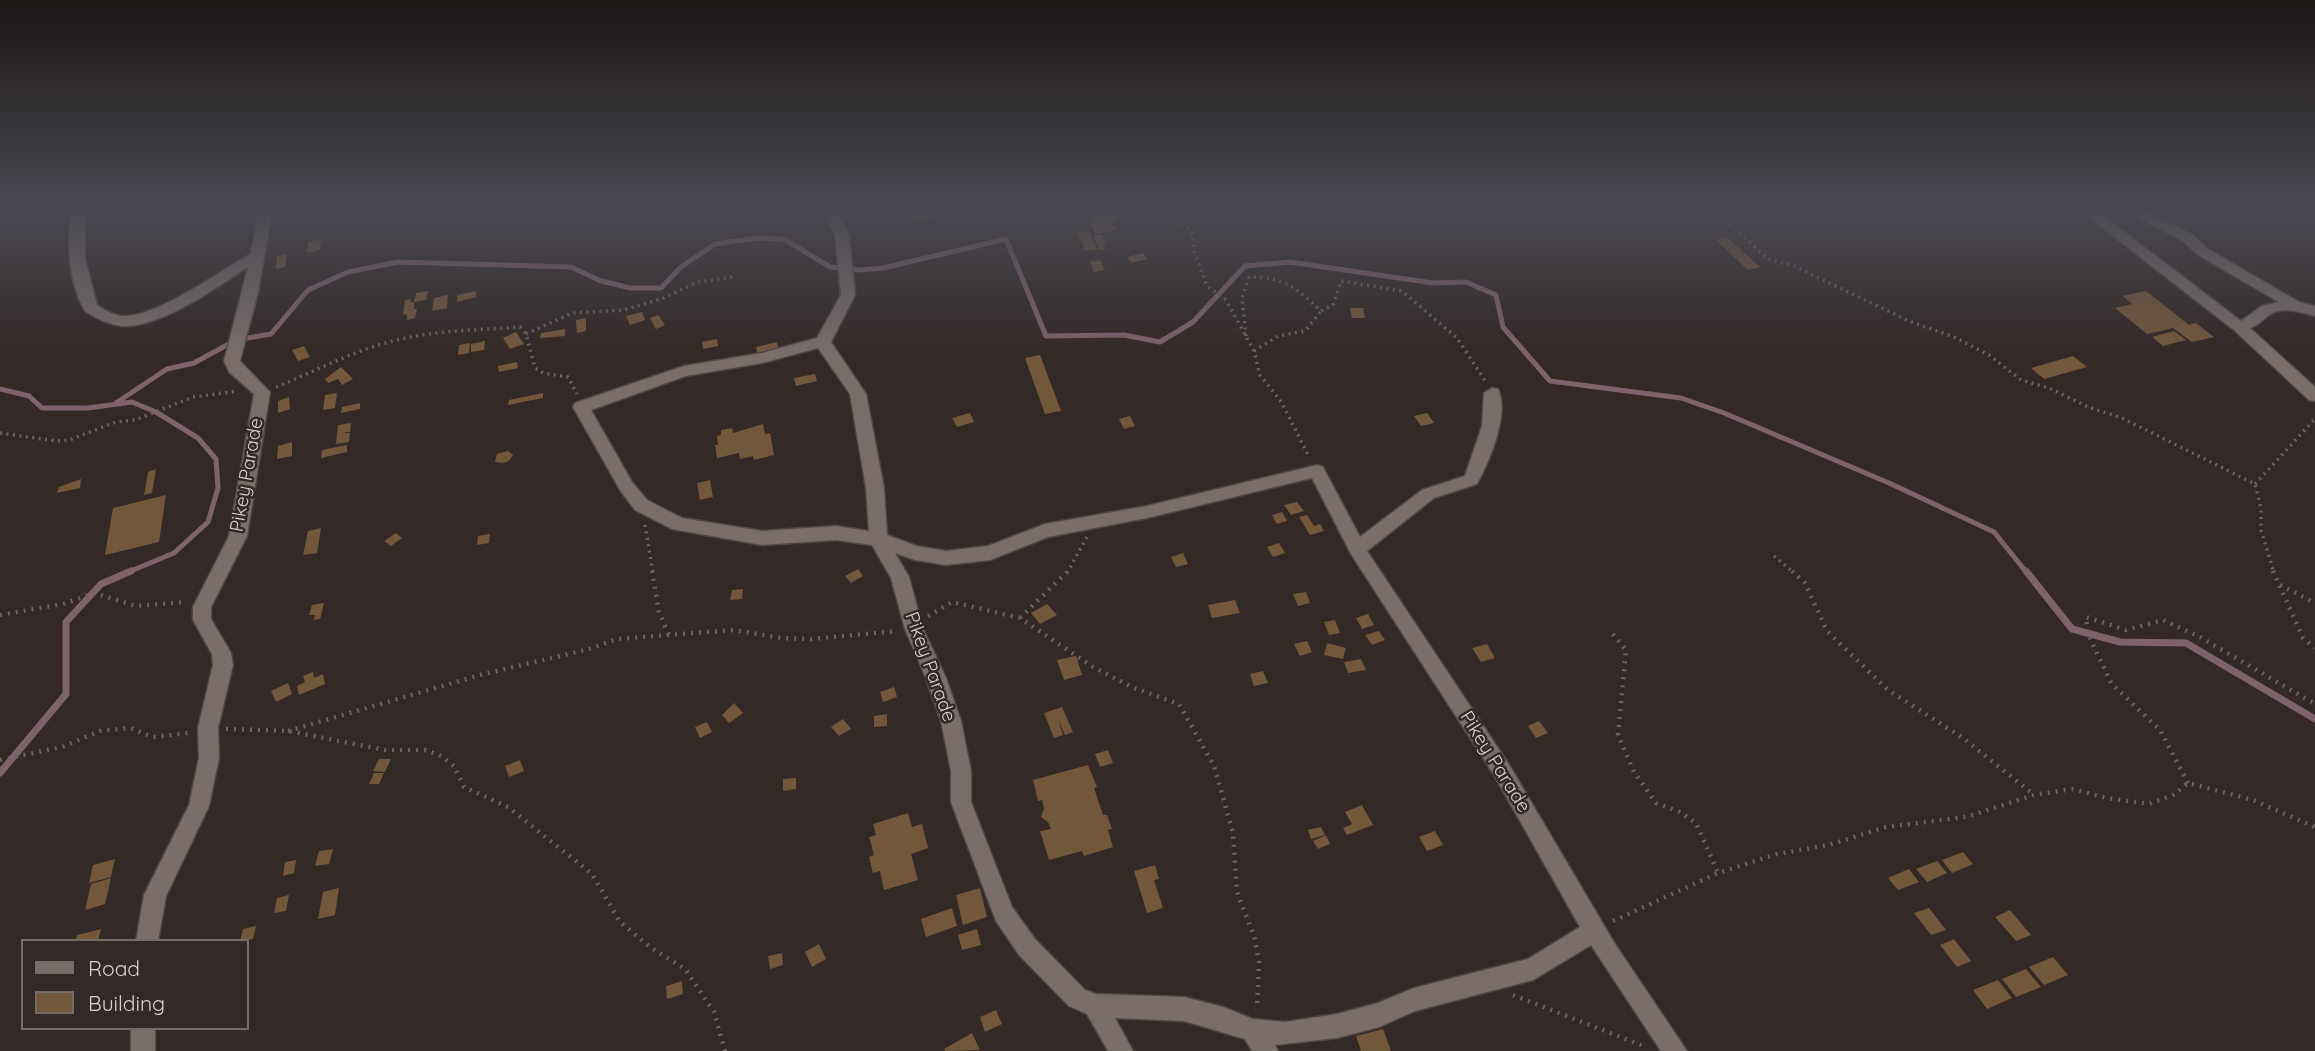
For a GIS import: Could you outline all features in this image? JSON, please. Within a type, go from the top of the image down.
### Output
[{"type":"street","points":[[80,257],[84,291],[90,309],[106,317],[128,322],[155,313],[255,257]]},
{"type":"street","name":"Pikey Parade","points":[[202,607],[238,536],[252,464],[262,392],[235,368],[232,361],[251,292],[255,257]]},
{"type":"street","points":[[844,257],[848,295],[823,342],[762,358],[684,371],[581,407],[626,486],[640,505],[678,524],[715,532],[762,538],[836,533],[878,539],[915,553],[946,558],[990,553],[1045,531],[1317,471]]},
{"type":"street","points":[[2149,257],[2166,273],[2239,327],[2315,397]]},
{"type":"street","points":[[2212,257],[2294,304],[2315,311]]},
{"type":"street","points":[[2239,327],[2253,322],[2267,309],[2294,304]]},
{"type":"street","name":"Pikey Parade","points":[[823,342],[828,354],[852,381],[858,394],[872,464],[878,539],[900,578],[914,629],[936,678],[951,721],[961,771],[961,802],[972,836],[1004,914],[1027,947],[1077,998],[1095,1006]]},
{"type":"street","points":[[1357,549],[1428,495],[1472,480],[1483,459],[1485,441],[1495,413],[1492,393]]},
{"type":"street","name":"Pikey Parade","points":[[1317,471],[1357,549],[1501,769],[1593,931],[1675,1051]]},
{"type":"street","points":[[147,939],[155,895],[199,806],[209,758],[208,728],[223,665],[221,653],[202,620],[202,607]]},
{"type":"street","points":[[1095,1006],[1184,1009],[1223,1019],[1260,1041],[1379,1016],[1414,1000],[1533,969],[1593,931]]},
{"type":"street","points":[[1095,1006],[1121,1051]]},
{"type":"street","points":[[142,1051],[143,1030]]},
{"type":"path","points":[[1196,257],[1207,286],[1226,300],[1254,351],[1260,375],[1282,403],[1317,471]]},
{"type":"path","points":[[1766,257],[1794,266],[1909,321],[1954,337],[1989,355],[2021,380],[2049,388],[2088,407],[2123,418],[2255,484],[2261,508],[2261,530],[2277,583],[2303,638],[2315,648]]},
{"type":"path","points":[[1246,336],[1241,289],[1249,277],[1272,276],[1288,282],[1321,311]]},
{"type":"path","points":[[526,334],[572,313],[624,310],[664,298],[697,282],[733,277]]},
{"type":"path","points":[[1254,351],[1270,338],[1289,330],[1305,331],[1321,311],[1333,305],[1341,281],[1402,291],[1457,338],[1492,393]]},
{"type":"path","points":[[0,433],[57,441],[69,440],[116,422],[135,420],[193,397],[232,391],[262,392],[318,372],[353,354],[412,336],[520,327],[526,334],[535,368],[543,373],[568,377],[573,382],[581,407]]},
{"type":"path","points":[[2255,484],[2315,419]]},
{"type":"path","points":[[640,505],[659,612],[669,635]]},
{"type":"path","points":[[1020,618],[1046,597],[1060,580],[1085,545],[1091,523]]},
{"type":"path","points":[[1774,556],[1805,583],[1827,631],[1888,690],[1963,738],[2034,795]]},
{"type":"path","points":[[2277,583],[2315,603]]},
{"type":"path","points":[[0,615],[63,604],[94,593],[136,606],[173,601],[202,607]]},
{"type":"path","points":[[288,731],[396,698],[617,639],[748,630],[779,638],[828,640],[914,629],[934,611],[952,602],[1020,618],[1093,667],[1134,688],[1179,704],[1195,731],[1214,766],[1233,833],[1237,892],[1254,936],[1259,962],[1260,1041]]},
{"type":"path","points":[[2188,783],[2160,730],[2111,683],[2091,641],[2086,617],[2126,630],[2163,620],[2200,637],[2315,705]]},
{"type":"path","points":[[1613,634],[1626,650],[1618,735],[1634,772],[1656,803],[1680,812],[1696,823],[1718,873]]},
{"type":"path","points":[[0,761],[62,747],[100,731],[130,728],[153,737],[208,728],[288,731],[385,750],[426,750],[442,756],[454,766],[464,787],[508,807],[592,874],[620,922],[650,947],[685,970],[714,1012],[725,1051]]},
{"type":"path","points":[[1593,931],[1718,873],[1777,855],[1829,845],[1886,827],[1966,817],[2034,795],[2072,789],[2148,804],[2173,795],[2188,783],[2239,793],[2292,814],[2315,827]]},
{"type":"path","points":[[1479,985],[1560,1012],[1654,1051]]},
{"type":"building","points":[[277,257],[287,257],[285,267],[276,269]]},
{"type":"building","points":[[1127,257],[1148,259],[1131,263]]},
{"type":"building","points":[[1734,257],[1749,257],[1760,267],[1748,270]]},
{"type":"building","points":[[1100,260],[1105,270],[1094,272],[1090,262]]},
{"type":"building","points":[[428,291],[426,300],[414,302],[416,293]]},
{"type":"building","points":[[476,291],[476,297],[457,302],[457,295]]},
{"type":"building","points":[[2146,291],[2189,325],[2196,323],[2214,337],[2192,342],[2173,328],[2147,334],[2115,308],[2132,304],[2123,296]]},
{"type":"building","points":[[448,295],[447,308],[432,311],[434,298]]},
{"type":"building","points":[[411,299],[414,309],[417,309],[415,318],[407,320],[407,314],[403,315],[405,300]]},
{"type":"building","points":[[1350,308],[1363,308],[1365,318],[1352,318]]},
{"type":"building","points":[[642,312],[645,320],[630,325],[626,316]]},
{"type":"building","points":[[658,315],[665,325],[656,329],[650,318]]},
{"type":"building","points":[[586,318],[586,331],[577,333],[576,320]]},
{"type":"building","points":[[565,329],[565,336],[540,338],[541,333]]},
{"type":"building","points":[[2174,331],[2186,340],[2163,346],[2152,337]]},
{"type":"building","points":[[516,332],[524,344],[510,349],[503,338]]},
{"type":"building","points":[[717,339],[718,346],[703,349],[702,342]]},
{"type":"building","points":[[485,341],[484,350],[471,352],[471,344]]},
{"type":"building","points":[[777,342],[778,348],[757,353],[756,347]]},
{"type":"building","points":[[470,343],[469,353],[458,355],[459,345]]},
{"type":"building","points":[[304,346],[310,357],[298,361],[292,350]]},
{"type":"building","points":[[1040,355],[1061,411],[1045,414],[1025,358]]},
{"type":"building","points":[[2073,356],[2087,367],[2044,379],[2031,368]]},
{"type":"building","points":[[517,362],[518,368],[499,372],[498,366]]},
{"type":"building","points":[[341,367],[353,379],[342,385],[338,379],[328,383],[325,379]]},
{"type":"building","points":[[815,374],[817,381],[796,386],[794,378]]},
{"type":"building","points":[[337,393],[335,408],[323,410],[325,395]]},
{"type":"building","points":[[543,393],[543,398],[508,405],[509,400]]},
{"type":"building","points":[[289,397],[290,409],[278,413],[278,401]]},
{"type":"building","points":[[360,403],[360,409],[341,413],[342,407]]},
{"type":"building","points":[[970,413],[974,422],[957,427],[952,418]]},
{"type":"building","points":[[1427,413],[1434,423],[1421,426],[1414,416]]},
{"type":"building","points":[[1130,416],[1135,426],[1124,429],[1119,419]]},
{"type":"building","points":[[351,423],[350,432],[341,433],[350,433],[349,442],[336,444],[338,425]]},
{"type":"building","points":[[763,424],[765,434],[770,433],[774,455],[754,460],[753,456],[740,459],[739,453],[717,458],[715,445],[718,445],[717,436],[721,435],[721,430],[732,428],[733,433]]},
{"type":"building","points":[[292,442],[292,456],[277,459],[278,446]]},
{"type":"building","points":[[347,445],[347,452],[321,458],[322,450]]},
{"type":"building","points":[[508,451],[513,455],[509,461],[495,462],[497,454]]},
{"type":"building","points":[[156,469],[152,493],[144,495],[148,472]]},
{"type":"building","points":[[81,479],[80,488],[57,493],[59,487]]},
{"type":"building","points":[[710,480],[713,497],[700,500],[697,483]]},
{"type":"building","points":[[166,495],[159,542],[105,555],[113,508]]},
{"type":"building","points":[[1297,502],[1304,511],[1291,515],[1284,505]]},
{"type":"building","points":[[1282,512],[1287,521],[1277,524],[1272,515]]},
{"type":"building","points":[[1307,515],[1314,526],[1320,524],[1324,531],[1310,535],[1299,517]]},
{"type":"building","points":[[321,528],[317,553],[303,555],[308,531]]},
{"type":"building","points":[[396,533],[402,538],[391,546],[384,541]]},
{"type":"building","points":[[490,534],[489,543],[477,545],[478,536]]},
{"type":"building","points":[[1279,543],[1285,553],[1273,557],[1267,547]]},
{"type":"building","points":[[1183,553],[1188,564],[1176,567],[1171,557]]},
{"type":"building","points":[[858,569],[863,576],[851,583],[845,576]]},
{"type":"building","points":[[743,589],[742,599],[730,600],[732,590]]},
{"type":"building","points":[[1306,592],[1310,603],[1298,606],[1293,594]]},
{"type":"building","points":[[1235,600],[1240,613],[1212,618],[1208,605]]},
{"type":"building","points":[[324,603],[320,619],[314,620],[315,615],[309,615],[312,605]]},
{"type":"building","points":[[1047,604],[1057,615],[1040,624],[1031,613]]},
{"type":"building","points":[[1368,614],[1374,625],[1362,629],[1356,618]]},
{"type":"building","points":[[1335,620],[1340,633],[1329,635],[1324,622]]},
{"type":"building","points":[[1379,631],[1385,640],[1372,645],[1365,635]]},
{"type":"building","points":[[1307,641],[1312,652],[1300,656],[1294,644]]},
{"type":"building","points":[[1327,643],[1346,648],[1343,659],[1324,655]]},
{"type":"building","points":[[1487,644],[1495,658],[1481,662],[1472,648]]},
{"type":"building","points":[[1076,656],[1082,675],[1064,680],[1057,660]]},
{"type":"building","points":[[1361,659],[1366,670],[1348,673],[1344,662]]},
{"type":"building","points":[[1263,671],[1268,683],[1254,686],[1250,674]]},
{"type":"building","points":[[313,672],[314,678],[323,674],[325,684],[299,695],[297,686],[305,682],[303,676]]},
{"type":"building","points":[[288,683],[292,694],[276,702],[271,691]]},
{"type":"building","points":[[894,687],[897,697],[883,702],[880,692]]},
{"type":"building","points":[[734,703],[743,713],[729,723],[722,715]]},
{"type":"building","points":[[1062,707],[1073,732],[1065,735],[1058,719],[1063,735],[1054,738],[1044,713]]},
{"type":"building","points":[[887,714],[887,726],[874,727],[874,716]]},
{"type":"building","points":[[843,719],[851,729],[839,736],[831,727]]},
{"type":"building","points":[[1539,721],[1548,733],[1536,738],[1528,726]]},
{"type":"building","points":[[707,722],[712,732],[700,738],[695,727]]},
{"type":"building","points":[[1108,750],[1113,763],[1100,767],[1095,754]]},
{"type":"building","points":[[379,759],[391,759],[385,772],[373,771]]},
{"type":"building","points":[[520,760],[524,771],[509,777],[505,766]]},
{"type":"building","points":[[1088,765],[1097,787],[1094,788],[1103,815],[1107,815],[1112,829],[1108,830],[1113,847],[1084,856],[1082,851],[1049,860],[1040,831],[1051,829],[1048,822],[1041,817],[1044,808],[1042,800],[1038,801],[1033,780]]},
{"type":"building","points":[[374,773],[384,773],[379,784],[369,784]]},
{"type":"building","points":[[796,778],[796,789],[783,791],[783,779]]},
{"type":"building","points":[[1362,805],[1373,825],[1347,835],[1343,828],[1352,824],[1345,812]]},
{"type":"building","points":[[908,813],[912,827],[922,824],[928,848],[911,854],[918,880],[884,890],[880,871],[873,873],[869,857],[874,855],[869,837],[876,835],[873,824]]},
{"type":"building","points":[[1321,827],[1325,835],[1311,839],[1308,830]]},
{"type":"building","points":[[1435,831],[1443,845],[1427,851],[1419,837]]},
{"type":"building","points":[[1326,835],[1330,844],[1318,849],[1313,841]]},
{"type":"building","points":[[333,849],[329,864],[315,866],[319,851]]},
{"type":"building","points":[[1963,852],[1973,864],[1952,873],[1942,860]]},
{"type":"building","points":[[115,859],[111,877],[89,883],[93,865]]},
{"type":"building","points":[[296,860],[294,873],[283,876],[285,862]]},
{"type":"building","points":[[1937,861],[1947,873],[1927,882],[1916,869]]},
{"type":"building","points":[[1155,865],[1159,879],[1154,880],[1163,908],[1147,913],[1134,871]]},
{"type":"building","points":[[1909,869],[1919,882],[1898,890],[1888,878]]},
{"type":"building","points":[[111,878],[105,904],[85,910],[91,884]]},
{"type":"building","points":[[339,888],[335,915],[318,919],[323,892]]},
{"type":"building","points":[[980,888],[987,917],[963,925],[956,895]]},
{"type":"building","points":[[289,895],[286,911],[274,913],[277,898]]},
{"type":"building","points":[[952,908],[957,926],[926,937],[921,919]]},
{"type":"building","points":[[1929,908],[1946,930],[1931,935],[1914,913]]},
{"type":"building","points":[[2010,910],[2031,935],[2016,941],[1995,917]]},
{"type":"building","points":[[256,926],[253,939],[240,939],[243,929]]},
{"type":"building","points":[[101,929],[98,939],[76,939],[77,935]]},
{"type":"building","points":[[977,929],[981,945],[962,950],[958,935]]},
{"type":"building","points":[[1954,939],[1971,961],[1957,967],[1940,945]]},
{"type":"building","points":[[819,944],[826,959],[812,967],[805,952]]},
{"type":"building","points":[[782,953],[783,965],[770,969],[768,956]]},
{"type":"building","points":[[2053,957],[2068,975],[2044,985],[2029,967]]},
{"type":"building","points":[[2026,969],[2041,987],[2016,997],[2002,979]]},
{"type":"building","points":[[1998,980],[2012,998],[1987,1009],[1973,990]]},
{"type":"building","points":[[682,981],[683,994],[667,999],[666,986]]},
{"type":"building","points":[[996,1010],[1002,1024],[985,1032],[980,1017]]},
{"type":"building","points":[[1383,1029],[1391,1051],[1361,1051],[1356,1036]]},
{"type":"building","points":[[972,1033],[980,1050],[945,1051],[944,1049]]},
{"type":"waterway","points":[[116,403],[167,369],[194,363],[236,340],[271,334],[308,290],[348,272],[398,262],[571,267],[601,281],[631,288],[661,288],[681,267],[696,257]]},
{"type":"waterway","points":[[814,257],[830,267],[860,270],[883,268],[929,257]]},
{"type":"waterway","points":[[1013,257],[1046,336],[1124,335],[1160,342],[1193,322],[1245,266],[1290,262],[1433,283],[1466,282],[1496,295],[1503,327],[1550,381],[1681,398],[1724,413],[1889,483],[1994,532],[2027,573]]},
{"type":"waterway","points":[[0,389],[29,396],[42,408],[88,408],[132,402],[156,412],[198,438],[216,459],[218,488],[208,522],[174,553],[126,573]]},
{"type":"waterway","points":[[0,773],[66,694],[66,622],[101,584],[131,571]]},
{"type":"waterway","points":[[2026,571],[2072,629],[2120,642],[2186,643],[2315,719]]}]
